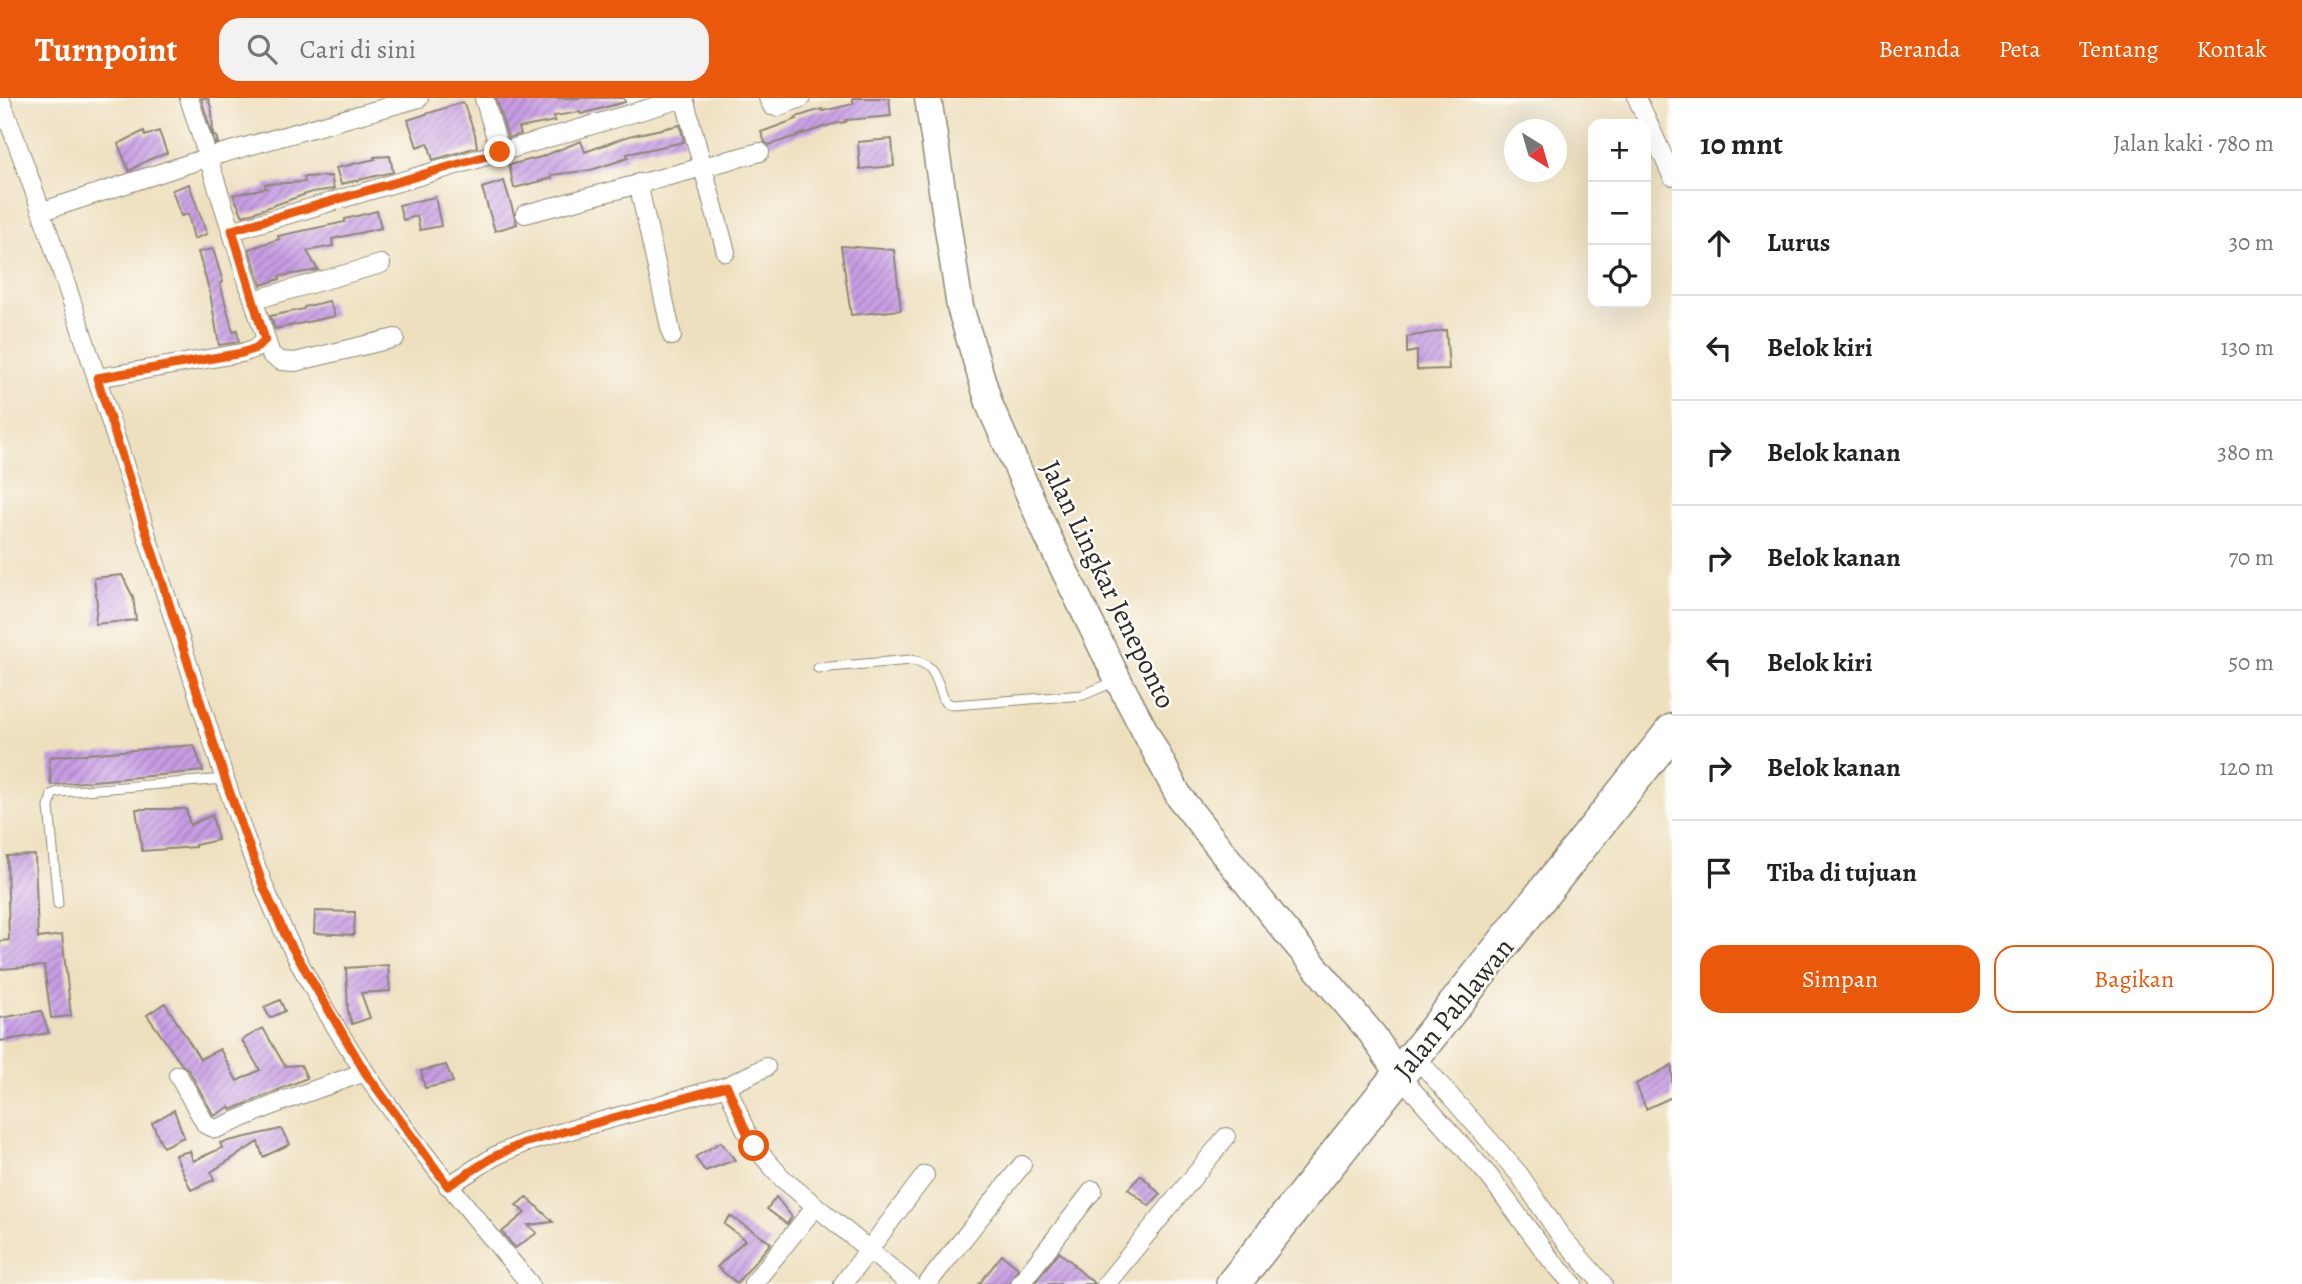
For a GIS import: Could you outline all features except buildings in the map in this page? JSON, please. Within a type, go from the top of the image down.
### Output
[{"type":"highway","name":"Jalan Pahlawan","points":[[1233,1284],[1672,731]]},
{"type":"main road","name":"Jalan Lingkar Jeneponto","points":[[928,98],[960,307],[990,406],[1048,537],[1118,680],[1180,798],[1277,921],[1372,1034],[1407,1065]]},
{"type":"street","points":[[0,98],[43,211],[225,779],[264,888],[286,937],[365,1072],[448,1186],[530,1284]]},
{"type":"street","points":[[189,98],[271,355],[281,361],[295,362],[395,338]]},
{"type":"street","points":[[43,211],[206,158],[419,98]]},
{"type":"street","points":[[484,98],[500,152]]},
{"type":"street","points":[[232,230],[684,98],[726,252]]},
{"type":"street","points":[[768,98],[772,106],[777,107],[801,98]]},
{"type":"street","points":[[1637,98],[1672,176]]},
{"type":"street","points":[[525,214],[760,152]]},
{"type":"street","points":[[638,183],[672,336]]},
{"type":"street","points":[[254,300],[381,264]]},
{"type":"street","points":[[97,378],[242,353],[256,348],[265,340]]},
{"type":"street","points":[[1407,1065],[1551,1260],[1573,1284]]},
{"type":"street","points":[[1407,1065],[1519,1174],[1560,1235],[1602,1284]]},
{"type":"street","points":[[448,1186],[495,1156],[524,1143],[727,1086],[766,1067]]},
{"type":"street","points":[[178,1075],[206,1125],[216,1129],[283,1101],[365,1072]]},
{"type":"street","points":[[727,1086],[754,1146],[783,1179],[910,1284]]},
{"type":"street","points":[[1106,1284],[1226,1137]]},
{"type":"street","points":[[927,1284],[1022,1165]]},
{"type":"street","points":[[843,1284],[925,1175]]},
{"type":"street","points":[[1020,1284],[1093,1190]]},
{"type":"street","points":[[752,1284],[815,1207]]},
{"type":"lane","points":[[818,668],[924,661],[931,667],[945,702],[953,705],[1083,695],[1118,680]]},
{"type":"lane","points":[[58,905],[48,807],[52,794],[225,779]]},
{"type":"route","points":[[500,152],[232,230],[265,340],[256,348],[242,353],[97,378],[225,779],[264,888],[286,937],[321,1001],[365,1072],[448,1186],[495,1156],[524,1143],[727,1086],[754,1146]]}]
